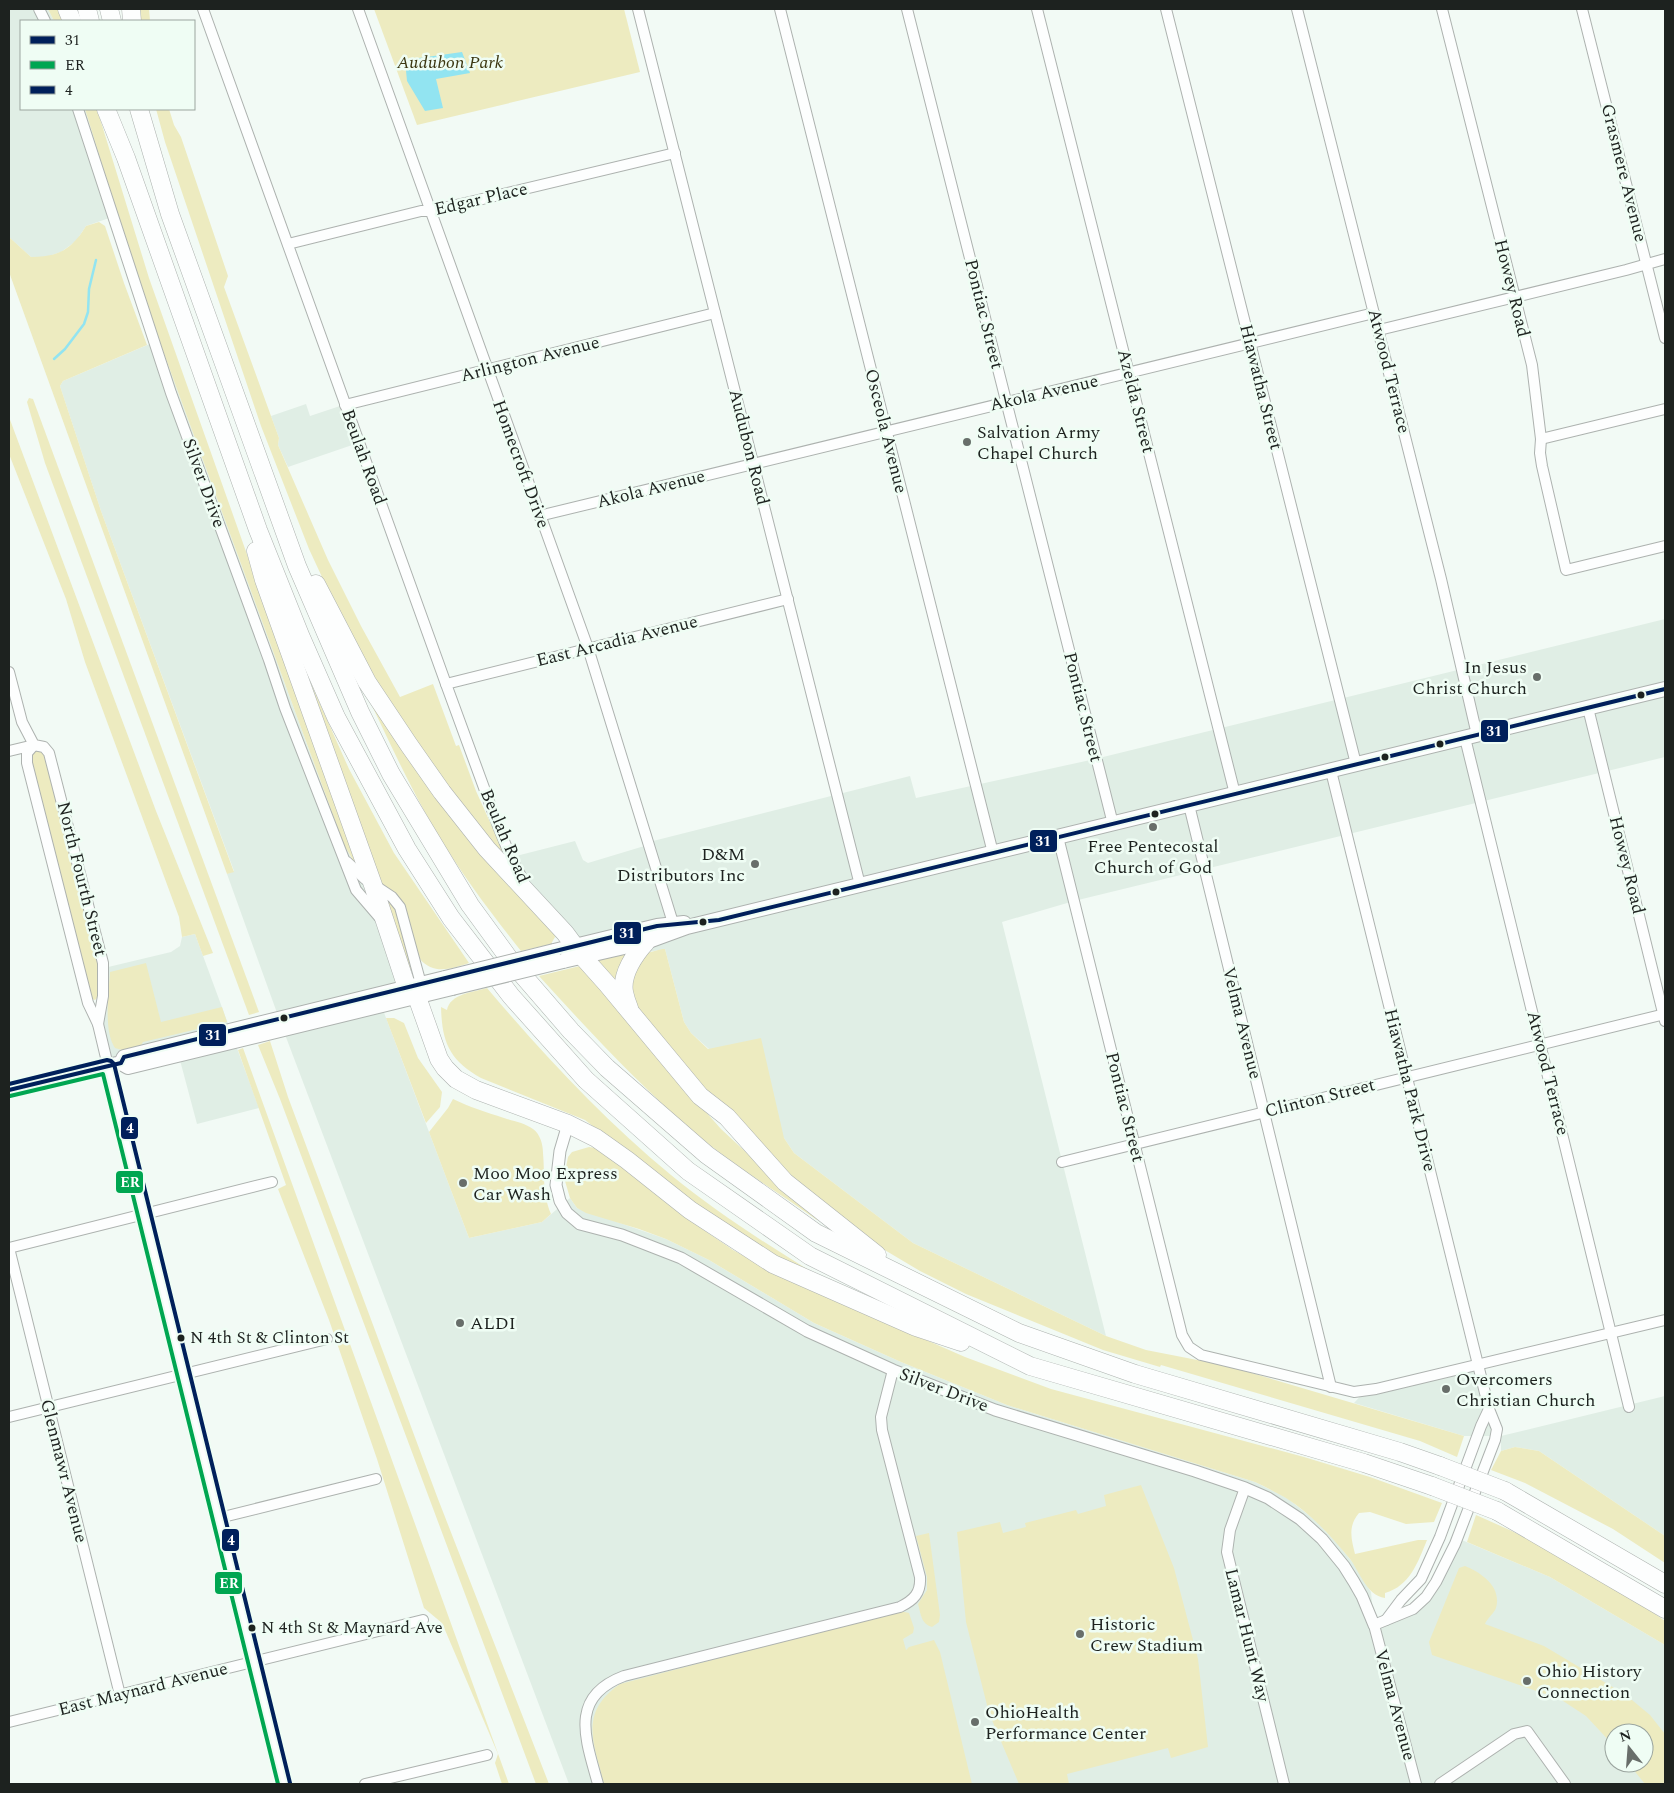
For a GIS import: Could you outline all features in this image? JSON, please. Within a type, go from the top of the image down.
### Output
[{"type":"highway","points":[[106,110],[126,158],[258,530],[300,635],[336,717],[407,849],[471,945],[533,1022],[586,1080],[688,1172],[810,1256],[1030,1366]]},
{"type":"highway","points":[[113,110],[126,158]]},
{"type":"highway","points":[[139,110],[170,214],[297,566],[360,712],[391,774],[470,905],[529,984],[607,1068],[707,1155],[816,1233],[1019,1333],[1136,1374],[1400,1452],[1505,1491],[1665,1584]]},
{"type":"highway","points":[[149,110],[170,214]]},
{"type":"highway","points":[[227,443],[264,580],[387,926],[415,990],[439,1059],[456,1079],[476,1090],[568,1124],[596,1138],[690,1210],[773,1264],[916,1327],[1030,1366],[1355,1460],[1432,1486],[1497,1511],[1665,1610]]},
{"type":"highway","points":[[268,485],[308,569],[367,682],[409,746],[491,854],[565,933],[700,1096],[727,1117],[785,1182],[878,1256],[928,1288]]},
{"type":"highway","points":[[630,1013],[623,990],[628,967],[636,952],[646,942]]},
{"type":"main road","points":[[578,951],[646,942],[702,923],[1665,689]]},
{"type":"main road","points":[[9,1090],[115,1064],[124,1057],[449,983],[578,951],[673,923],[702,923]]},
{"type":"main road","points":[[115,1064],[145,1214],[284,1784]]},
{"type":"street","name":"Beulah Road","points":[[204,9],[501,834],[511,858],[534,900]]},
{"type":"street","name":"Homecroft Drive","points":[[358,9],[588,648],[673,923]]},
{"type":"street","name":"Audubon Road","points":[[638,9],[860,885]]},
{"type":"street","name":"Osceola Avenue","points":[[780,9],[993,853]]},
{"type":"street","name":"Pontiac Street","points":[[907,9],[1113,824]]},
{"type":"street","name":"Azelda Street","points":[[1036,9],[1235,794]]},
{"type":"street","name":"Hiawatha Street","points":[[1166,9],[1356,764]]},
{"type":"street","name":"Atwood Terrace","points":[[1297,9],[1441,579],[1471,736],[1541,1045],[1629,1408]]},
{"type":"street","name":"Howey Road","points":[[1442,9],[1532,365],[1541,439],[1540,453],[1542,466],[1566,570],[1665,546]]},
{"type":"street","name":"Grasmere Avenue","points":[[1582,9],[1665,338]]},
{"type":"street","name":"Silver Drive","points":[[78,110],[171,393],[285,708],[356,890],[387,926]]},
{"type":"street","name":"Edgar Place","points":[[288,244],[421,211],[430,211],[674,153]]},
{"type":"street","points":[[1378,330],[1665,259]]},
{"type":"street","name":"Arlington Avenue","points":[[345,405],[716,313]]},
{"type":"street","name":"Akola Avenue","points":[[539,516],[1374,313]]},
{"type":"street","points":[[1541,439],[1665,409]]},
{"type":"street","name":"East Arcadia Avenue","points":[[446,684],[788,599]]},
{"type":"street","name":"North Fourth Street","points":[[9,672],[27,734],[34,745],[44,748],[49,753],[103,963],[103,996],[98,1024]]},
{"type":"street","name":"Howey Road","points":[[1588,708],[1665,1017]]},
{"type":"street","points":[[9,751],[34,745]]},
{"type":"street","name":"North Fourth Street","points":[[34,745],[27,753],[28,763],[88,1003],[115,1064]]},
{"type":"street","name":"Hiawatha Park Drive","points":[[1331,771],[1489,1409],[1497,1429],[1495,1440],[1455,1544],[1436,1582],[1426,1597],[1413,1609],[1374,1625]]},
{"type":"street","name":"Velma Avenue","points":[[1189,805],[1332,1387]]},
{"type":"street","name":"Pontiac Street","points":[[1058,837],[1182,1335],[1189,1347],[1201,1355],[1332,1387]]},
{"type":"street","name":"Silver Drive","points":[[340,853],[356,871],[392,897],[400,907],[415,990]]},
{"type":"street","name":"Clinton Street","points":[[1062,1162],[1406,1077],[1665,1017]]},
{"type":"street","name":"Silver Drive","points":[[568,1124],[560,1151],[556,1184],[560,1201],[567,1213],[580,1224],[622,1235],[681,1258],[807,1331],[893,1370],[996,1410],[1245,1488],[1293,1514],[1322,1539],[1344,1566],[1354,1582],[1374,1625]]},
{"type":"street","points":[[9,1248],[272,1182]]},
{"type":"street","name":"Glenmawr Avenue","points":[[9,1248],[120,1695]]},
{"type":"street","points":[[1332,1387],[1354,1392],[1376,1389],[1665,1320]]},
{"type":"street","points":[[9,1417],[326,1339]]},
{"type":"street","points":[[598,1784],[584,1724],[593,1698],[613,1680],[900,1607],[912,1600],[918,1593],[921,1585],[920,1577],[882,1430],[881,1417],[893,1370]]},
{"type":"street","points":[[1386,1620],[1401,1600],[1421,1579],[1440,1537],[1489,1409]]},
{"type":"street","points":[[219,1518],[376,1479]]},
{"type":"street","name":"Lamar Hunt Way","points":[[1245,1488],[1230,1530],[1227,1552],[1284,1784]]},
{"type":"street","name":"East Maynard Avenue","points":[[9,1722],[423,1620]]},
{"type":"street","name":"Velma Avenue","points":[[1374,1625],[1416,1784]]},
{"type":"street","points":[[1440,1784],[1455,1780],[1514,1734],[1527,1731],[1565,1784]]},
{"type":"street","points":[[365,1784],[487,1755]]},
{"type":"shaded area","points":[[9,9],[48,9],[54,20],[20,20],[20,110],[85,110],[118,215],[86,226],[76,241],[61,252],[46,257],[31,257],[9,237]]},
{"type":"shaded area","points":[[159,340],[344,845],[359,870],[410,974],[380,1002],[469,1238],[542,1222],[570,1198],[577,1208],[666,1239],[709,1260],[814,1323],[901,1362],[1007,1405],[1255,1482],[1287,1498],[1315,1520],[1336,1542],[1354,1564],[1371,1592],[1374,1625],[1426,1597],[1457,1538],[1550,1577],[1665,1645],[1665,1784],[569,1784],[281,1024],[227,874],[234,871],[101,511],[60,386],[63,381]]},
{"type":"shaded area","points":[[306,404],[310,416],[346,404],[361,442],[288,467],[278,445],[279,438],[271,416]]},
{"type":"shaded area","points":[[1665,619],[1665,757],[1074,901],[1002,922],[1106,1336],[913,1243],[794,1153],[784,1138],[709,1049],[691,1033],[684,1022],[665,949],[595,961],[555,937],[554,932],[507,860],[575,841],[583,860],[588,863],[651,844],[653,841],[910,776],[916,798],[1095,759]]},
{"type":"shaded area","points":[[195,934],[259,1108],[197,1124],[177,1049],[108,1066],[98,1024],[104,968],[171,952],[180,946],[182,937]]},
{"type":"shaded area","points":[[1477,1364],[1501,1436],[1464,1436],[1354,1403],[1365,1391]]},
{"type":"shaded area","points":[[1665,1396],[1665,1536],[1539,1451],[1515,1447],[1501,1451],[1501,1436]]},
{"type":"green space","points":[[48,9],[61,9],[66,20],[54,20]]},
{"type":"green space","points":[[138,9],[149,9],[150,20],[140,20]]},
{"type":"green space","name":"Audubon Park","points":[[374,9],[624,9],[640,72],[417,125]]},
{"type":"green space","points":[[85,110],[97,110],[149,278],[359,870],[344,845],[135,272]]},
{"type":"green space","points":[[156,110],[169,110],[174,125],[181,137],[228,276],[224,287],[279,438],[278,445],[328,560],[400,697],[433,684],[456,746],[459,745],[476,791],[507,860],[505,863],[407,734],[341,618],[309,549],[261,426],[165,142]]},
{"type":"green space","points":[[99,222],[105,226],[147,345],[63,381],[60,386],[101,511],[234,872],[227,874],[9,272],[9,237],[31,257],[41,257],[64,250],[75,241],[86,226]]},
{"type":"green space","points":[[29,398],[33,399],[259,1012],[249,1015],[45,463],[27,402]]},
{"type":"green space","points":[[9,417],[156,811],[213,953],[203,956],[195,934],[182,937],[179,917],[85,662],[66,599],[9,454]]},
{"type":"green space","points":[[303,666],[349,769],[394,853],[469,963],[449,969],[437,969],[425,964],[420,959],[405,909],[379,884]]},
{"type":"green space","points":[[365,691],[554,932],[555,937],[551,944],[521,951],[477,894],[427,816],[399,763]]},
{"type":"green space","points":[[35,749],[44,751],[99,963],[98,997],[95,1000],[92,999],[30,758]]},
{"type":"green space","points":[[388,900],[394,906],[397,914],[413,970],[409,971],[385,901]]},
{"type":"green space","points":[[665,949],[684,1022],[691,1033],[708,1049],[761,1038],[784,1138],[794,1153],[913,1243],[1106,1336],[1146,1350],[1228,1366],[1464,1436],[1457,1457],[1420,1441],[1161,1365],[1160,1367],[1103,1350],[966,1294],[920,1271],[883,1249],[839,1219],[737,1127],[640,1014],[628,988],[643,956]]},
{"type":"green space","points":[[627,954],[617,990],[595,961]]},
{"type":"green space","points":[[146,963],[161,1022],[222,1007],[227,1022],[143,1042],[141,1045],[122,1050],[115,1048],[111,1040],[108,1021],[110,972]]},
{"type":"green space","points":[[584,965],[667,1068],[721,1129],[817,1220],[709,1145],[674,1115],[634,1077],[539,976]]},
{"type":"green space","points":[[487,988],[575,1086],[646,1154],[728,1218],[828,1282],[742,1241],[585,1120],[481,1078],[461,1064],[449,1049],[443,1030],[441,1007],[447,1010],[457,997]]},
{"type":"green space","points":[[386,1018],[394,1018],[404,1023],[418,1058],[442,1092],[440,1107],[426,1123]]},
{"type":"green space","points":[[270,1041],[288,1097],[438,1499],[549,1784],[536,1784],[280,1099],[258,1045]]},
{"type":"green space","points":[[243,1048],[509,1784],[502,1784],[495,1763],[498,1754],[442,1623],[424,1608],[377,1459],[329,1320],[278,1189],[286,1185],[238,1050]]},
{"type":"green space","points":[[453,1099],[465,1105],[526,1125],[538,1134],[542,1146],[545,1191],[551,1214],[542,1222],[469,1238],[429,1132]]},
{"type":"green space","points":[[589,1147],[595,1148],[634,1172],[679,1213],[733,1250],[767,1269],[965,1357],[1051,1389],[1304,1457],[1370,1477],[1442,1503],[1434,1522],[1406,1524],[1370,1512],[1359,1513],[1353,1523],[1352,1537],[1355,1554],[1418,1540],[1427,1540],[1416,1565],[1401,1585],[1385,1593],[1385,1598],[1378,1596],[1368,1588],[1350,1559],[1312,1518],[1286,1498],[1255,1482],[1007,1405],[901,1362],[814,1323],[709,1260],[666,1239],[586,1213],[577,1208],[570,1198],[565,1181],[568,1157],[572,1152]]},
{"type":"green space","points":[[1515,1447],[1539,1451],[1665,1536],[1665,1563],[1613,1529],[1525,1483],[1491,1470],[1501,1451]]},
{"type":"green space","name":"Historic Crew Stadium","points":[[1141,1485],[1174,1568],[1198,1659],[1208,1747],[1171,1758],[1168,1748],[1067,1774],[1069,1784],[1019,1784],[989,1713],[966,1622],[957,1532],[1000,1522],[1003,1533],[1026,1527],[1025,1523],[1076,1510],[1078,1514],[1106,1506],[1104,1495]]},
{"type":"green space","points":[[1476,1515],[1574,1563],[1643,1605],[1665,1621],[1665,1645],[1550,1577],[1467,1542]]},
{"type":"green space","points":[[929,1533],[940,1615],[939,1622],[932,1627],[928,1626],[924,1621],[918,1604],[927,1590],[927,1577],[916,1536]]},
{"type":"green space","points":[[1465,1566],[1478,1573],[1493,1587],[1497,1600],[1496,1608],[1485,1624],[1544,1646],[1626,1695],[1650,1715],[1665,1734],[1665,1784],[1645,1784],[1636,1773],[1654,1773],[1654,1723],[1604,1723],[1604,1735],[1586,1716],[1560,1699],[1432,1655],[1429,1642],[1459,1568]]},
{"type":"green space","points":[[900,1611],[909,1613],[914,1628],[913,1633],[903,1639],[906,1650],[909,1647],[934,1640],[940,1652],[972,1784],[604,1784],[596,1755],[592,1730],[598,1706],[620,1684]]},
{"type":"water","points":[[462,52],[470,73],[436,79],[443,108],[425,111],[407,81],[405,60]]},
{"type":"waterway","points":[[54,359],[65,349],[84,324],[88,312],[89,289],[96,260]]},
{"type":"transit line","name":"31","points":[[9,1090],[121,1063],[124,1057],[657,926],[719,920],[1665,689]]},
{"type":"transit line","name":"4","points":[[9,1084],[107,1060],[114,1064],[290,1783]]},
{"type":"transit line","name":"ER","points":[[10,1096],[103,1074],[278,1784]]},
{"type":"place","name":"Salvation Army Chapel Church","points":[[967,442]]},
{"type":"place","name":"In Jesus Christ Church","points":[[1537,677]]},
{"type":"place","name":"Free Pentecostal Church of God","points":[[1153,827]]},
{"type":"place","name":"D&M Distributors Inc","points":[[755,864]]},
{"type":"place","name":"Moo Moo Express Car Wash","points":[[463,1183]]},
{"type":"place","name":"ALDI","points":[[460,1323]]},
{"type":"place","name":"N 4th St & Clinton St","points":[[181,1338]]},
{"type":"place","name":"Overcomers Christian Church","points":[[1446,1389]]},
{"type":"place","name":"N 4th St & Maynard Ave","points":[[252,1628]]},
{"type":"place","name":"Historic Crew Stadium","points":[[1080,1634]]},
{"type":"place","name":"Ohio History Connection","points":[[1527,1681]]},
{"type":"place","name":"OhioHealth Performance Center","points":[[975,1722]]}]
